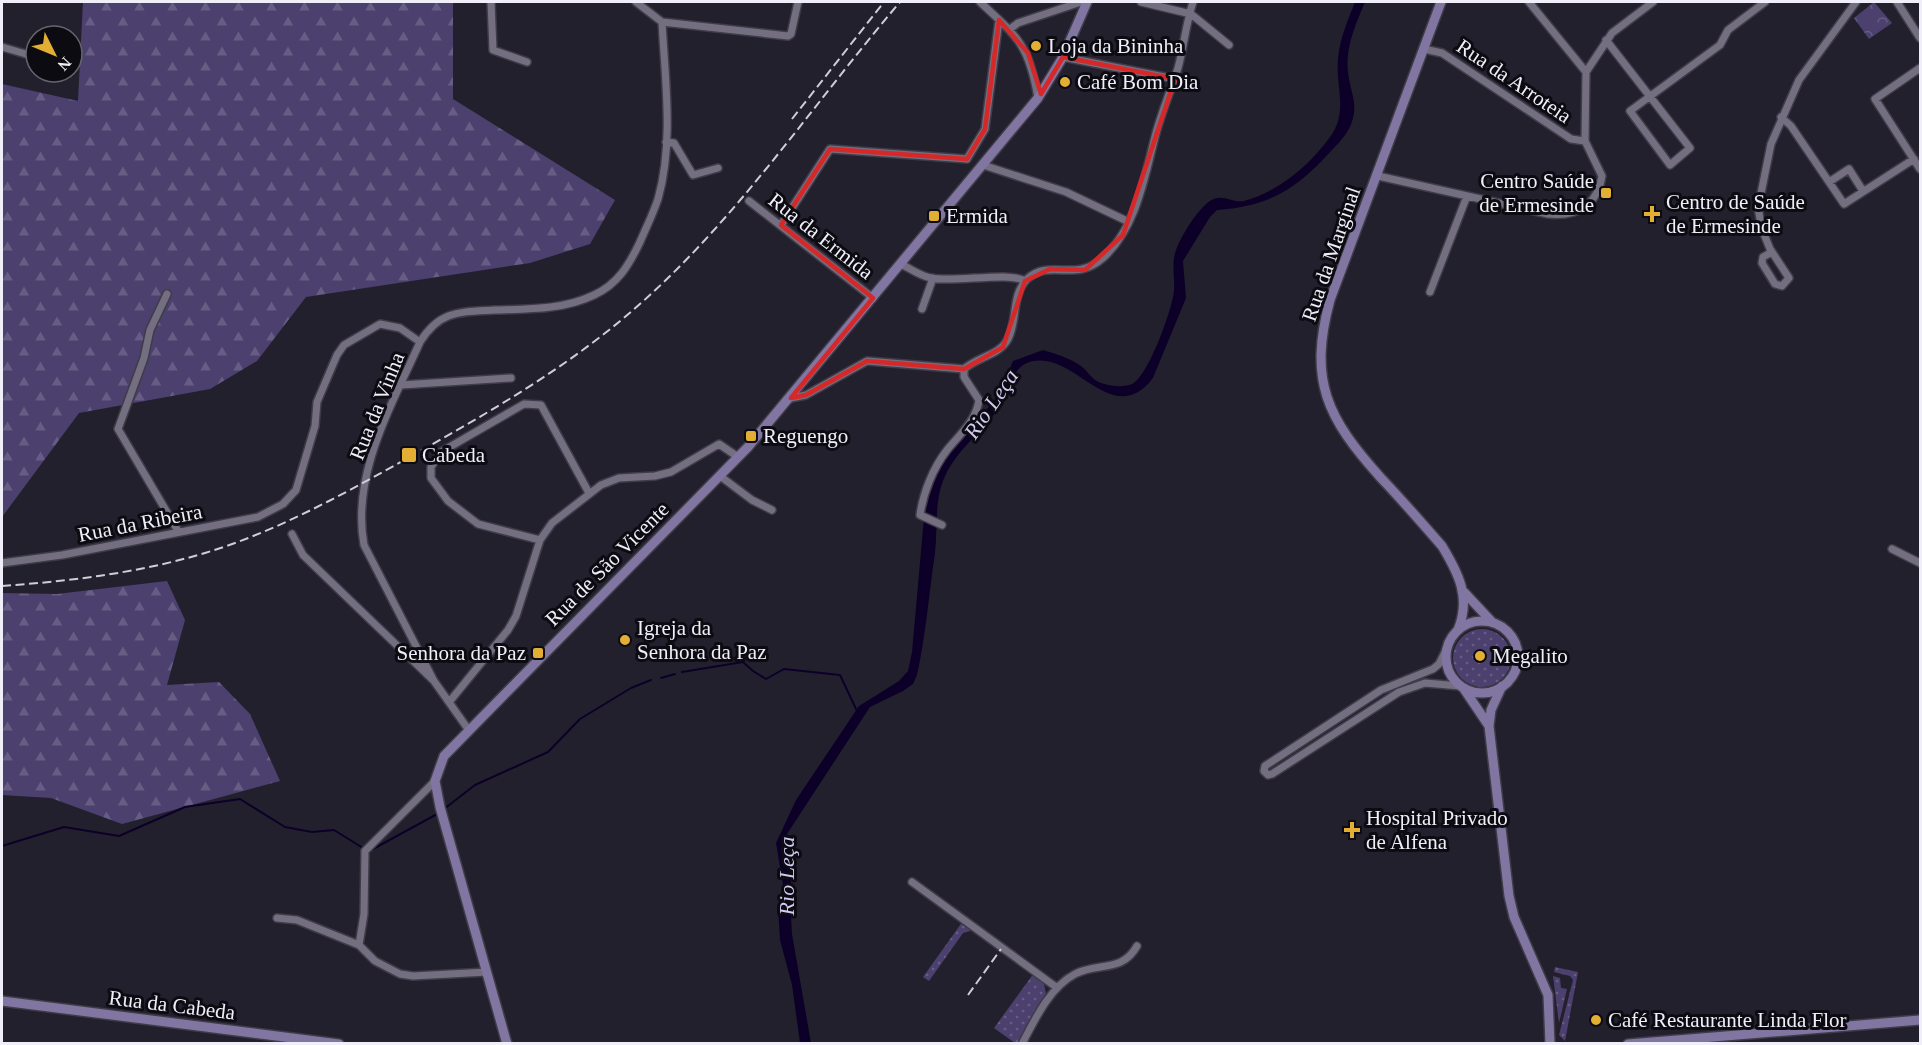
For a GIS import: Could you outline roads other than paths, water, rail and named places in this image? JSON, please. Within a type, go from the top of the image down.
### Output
[{"type":"street","points":[[491,2],[493,50],[527,62]]},
{"type":"street","points":[[636,2],[662,22],[788,36],[791,34],[798,2]]},
{"type":"street","points":[[980,2],[1010,29],[1028,53],[1038,98]]},
{"type":"street","points":[[1010,29],[1018,24],[1081,2]]},
{"type":"street","name":"Rua de São Vicente","points":[[435,781],[444,756],[468,729],[738,458],[791,398],[1038,98],[1063,57],[1087,2]]},
{"type":"street","points":[[1141,2],[1190,13],[1229,45]]},
{"type":"street","points":[[791,398],[806,395],[867,361],[964,369],[974,360],[1003,347],[1008,339],[1017,300],[1025,281],[1038,272],[1050,269],[1074,271],[1094,266],[1116,244],[1129,222],[1174,79],[1193,2]]},
{"type":"street","name":"Rua da Marginal","points":[[1441,2],[1324,323],[1320,346],[1323,383],[1336,421],[1350,444],[1443,546],[1464,591],[1493,623]]},
{"type":"street","points":[[1529,2],[1586,72]]},
{"type":"street","points":[[1638,2],[1644,9]]},
{"type":"street","points":[[1378,176],[1548,213],[1561,215],[1578,212],[1592,202],[1602,176],[1585,141],[1586,72],[1606,40],[1653,2]]},
{"type":"street","points":[[1606,40],[1651,95],[1690,148],[1670,165],[1630,111],[1651,95],[1720,45],[1728,30],[1765,2]]},
{"type":"street","points":[[1772,252],[1763,257],[1762,263],[1775,284],[1782,286],[1790,278],[1772,252],[1762,229],[1758,208],[1771,144],[1798,80],[1856,2]]},
{"type":"street","points":[[1897,2],[1920,38]]},
{"type":"street","points":[[967,159],[985,129],[999,20]]},
{"type":"street","name":"Rua da Vinha","points":[[434,681],[364,545],[360,525],[363,495],[371,457],[420,342],[431,326],[446,316],[471,312],[553,307],[595,295],[614,283],[626,271],[658,198],[666,142],[662,22]]},
{"type":"street","points":[[1913,27],[1920,22]]},
{"type":"street","points":[[2,47],[24,53]]},
{"type":"street","name":"Rua da Arroteia","points":[[1424,49],[1443,53],[1571,139],[1585,141]]},
{"type":"street","points":[[1063,57],[1174,79]]},
{"type":"street","points":[[1920,68],[1875,99],[1920,169]]},
{"type":"street","points":[[1781,117],[1791,126],[1844,204],[1914,159]]},
{"type":"street","points":[[666,142],[674,143],[693,175],[718,168]]},
{"type":"street","points":[[780,225],[830,149],[967,159],[981,167],[1066,192],[1129,222]]},
{"type":"street","points":[[1829,182],[1849,169],[1863,191]]},
{"type":"street","points":[[1430,292],[1467,196]]},
{"type":"street","name":"Rua da Ermida","points":[[749,201],[873,298]]},
{"type":"street","points":[[901,264],[933,278],[970,280],[1013,277],[1025,281]]},
{"type":"street","points":[[922,309],[933,278]]},
{"type":"street","points":[[167,294],[150,330],[144,358],[118,429],[178,531]]},
{"type":"street","name":"Rua da Ribeira","points":[[2,563],[62,555],[258,517],[283,504],[296,490],[315,426],[317,402],[337,355],[344,345],[380,324],[400,327],[420,342]]},
{"type":"street","points":[[942,525],[920,515],[921,503],[938,464],[977,412],[979,400],[964,377],[964,369]]},
{"type":"street","points":[[401,385],[511,378]]},
{"type":"street","points":[[540,540],[478,524],[448,501],[431,478],[431,467],[441,452],[524,404],[537,403],[541,405],[589,493]]},
{"type":"street","points":[[450,701],[516,616],[540,540],[552,524],[589,493],[619,478],[655,476],[671,472],[719,444],[738,458]]},
{"type":"street","points":[[720,476],[752,500],[772,510]]},
{"type":"street","points":[[292,534],[303,555],[434,681],[468,729]]},
{"type":"street","points":[[1892,549],[1920,563]]},
{"type":"street","points":[[1464,591],[1463,616],[1458,630],[1433,669],[1389,686],[1265,766],[1264,771],[1268,775],[1272,774],[1399,692],[1425,684],[1462,687],[1487,693],[1502,687]]},
{"type":"street","points":[[1458,630],[1475,621],[1493,623],[1509,634],[1517,652],[1515,671],[1502,687],[1491,710],[1489,726],[1509,896],[1514,917],[1548,995],[1550,1044]]},
{"type":"street","points":[[1447,648],[1448,669],[1479,708],[1489,726]]},
{"type":"street","points":[[1319,744],[1320,735],[1341,721],[1346,713]]},
{"type":"street","points":[[435,781],[443,819],[507,1044]]},
{"type":"street","points":[[359,945],[364,914],[365,851],[435,781]]},
{"type":"street","points":[[912,882],[1056,987]]},
{"type":"street","points":[[277,918],[297,920],[359,945],[375,961],[400,974],[413,976],[487,972]]},
{"type":"street","points":[[1022,1044],[1056,987],[1077,972],[1114,966],[1124,962],[1137,946]]},
{"type":"street","name":"Rua da Cabeda","points":[[2,1001],[278,1040],[339,1044]]},
{"type":"street","points":[[1628,1044],[1920,1020]]},
{"type":"water","name":"Rio Leça","points":[[1355,2],[1365,2],[1348,54],[1348,72],[1354,108],[1349,129],[1318,165],[1293,186],[1252,205],[1217,210],[1210,217],[1183,261],[1186,298],[1153,378],[1137,392],[1122,396],[1107,393],[1060,365],[1044,361],[1027,363],[1015,374],[997,410],[948,470],[938,499],[935,553],[917,675],[913,684],[903,691],[870,707],[787,834],[792,863],[790,896],[792,934],[811,1043],[800,1043],[792,985],[780,940],[778,908],[783,885],[776,843],[796,800],[859,706],[899,681],[908,671],[912,652],[924,517],[931,487],[941,463],[998,396],[1013,361],[1043,350],[1063,356],[1083,368],[1095,380],[1105,384],[1128,385],[1138,379],[1159,341],[1173,299],[1173,265],[1176,250],[1182,236],[1199,212],[1211,200],[1224,198],[1244,201],[1281,184],[1313,158],[1336,127],[1340,108],[1339,51]]},
{"type":"waterway","points":[[682,672],[743,662],[766,679],[784,669],[840,675],[857,711]]},
{"type":"waterway","points":[[661,678],[675,674]]},
{"type":"waterway","points":[[444,809],[475,785],[548,752],[580,719],[631,688],[651,680]]},
{"type":"waterway","points":[[2,846],[64,827],[119,836],[185,807],[240,799],[285,827],[312,832],[334,830],[363,848]]},
{"type":"waterway","points":[[373,849],[439,813]]},
{"type":"railway","points":[[792,119],[884,2]]},
{"type":"railway","points":[[2,586],[79,579],[130,571],[205,553],[257,535],[357,486],[534,384],[623,318],[685,261],[749,190],[900,2]]},
{"type":"railway","points":[[968,995],[1001,949]]},
{"type":"place","name":"Loja da Bininha","points":[[1036,46]]},
{"type":"place","name":"Café Bom Dia","points":[[1065,82]]},
{"type":"place","name":"Centro Saúde de Ermesinde","points":[[1606,193]]},
{"type":"place","name":"Centro de Saúde de Ermesinde","points":[[1652,214]]},
{"type":"place","name":"Ermida","points":[[934,216]]},
{"type":"place","name":"Reguengo","points":[[751,436]]},
{"type":"place","name":"Cabeda","points":[[409,455]]},
{"type":"place","name":"Igreja da Senhora da Paz","points":[[625,640]]},
{"type":"place","name":"Senhora da Paz","points":[[538,653]]},
{"type":"place","name":"Megalito","points":[[1480,656]]},
{"type":"place","name":"Hospital Privado de Alfena","points":[[1352,830]]},
{"type":"place","name":"Café Restaurante Linda Flor","points":[[1596,1020]]}]
